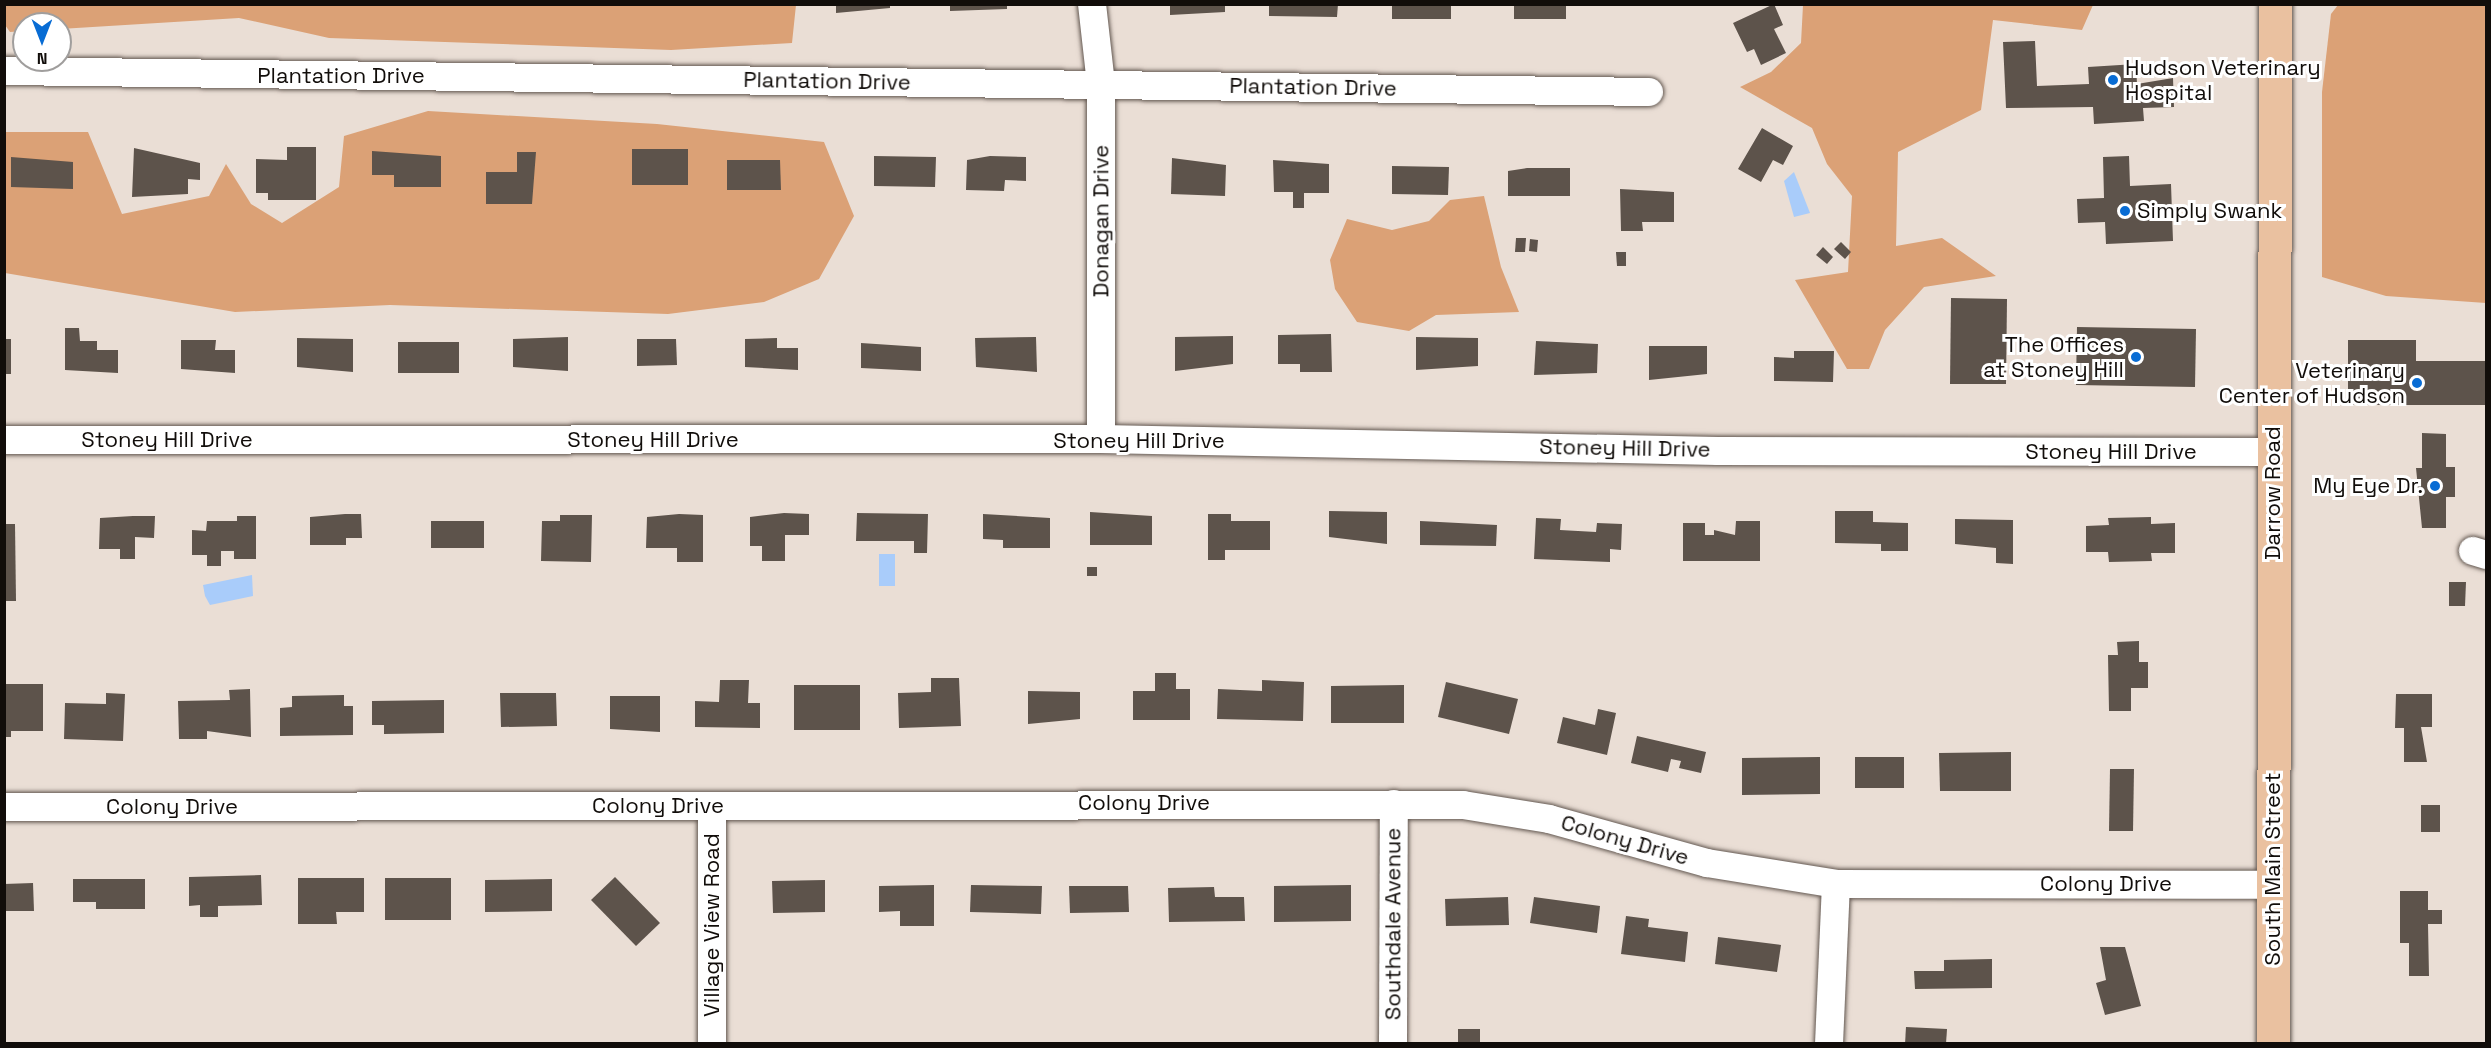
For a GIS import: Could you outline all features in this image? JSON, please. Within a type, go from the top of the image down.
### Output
[{"type":"main road","name":"Darrow Road","points":[[2274,693],[2275,4]]},
{"type":"main road","name":"South Main Street","points":[[2273,1044],[2274,693]]},
{"type":"street","name":"Donagan Drive","points":[[1092,4],[1101,84],[1101,439]]},
{"type":"street","name":"Plantation Drive","points":[[4,71],[1649,92]]},
{"type":"street","name":"Stoney Hill Drive","points":[[4,441],[1101,439],[1718,451],[2273,452]]},
{"type":"street","name":"Colony Drive","points":[[4,807],[1394,804],[1497,808],[1707,863],[1836,884],[2273,885]]},
{"type":"street","name":"Southdale Avenue","points":[[1393,1044],[1394,804]]},
{"type":"street","name":"Village View Road","points":[[712,806],[712,1044]]},
{"type":"street","points":[[1829,1044],[1836,884]]},
{"type":"shaded area","points":[[5,4],[796,5],[792,43],[671,50],[329,38],[239,18],[72,28],[72,12],[12,12],[12,32],[5,25]]},
{"type":"shaded area","points":[[1803,5],[2093,5],[2082,30],[1993,20],[1981,110],[1898,152],[1896,246],[1942,238],[1996,276],[1924,287],[1885,330],[1869,369],[1847,369],[1795,280],[1848,272],[1852,196],[1827,164],[1812,128],[1740,87],[1771,72],[1801,43]]},
{"type":"shaded area","points":[[2338,5],[2486,5],[2486,303],[2386,296],[2322,277],[2322,92],[2331,14]]},
{"type":"shaded area","points":[[428,111],[657,124],[824,142],[854,216],[819,279],[764,302],[668,314],[390,305],[235,312],[5,273],[4,132],[88,132],[122,214],[209,196],[226,164],[251,204],[282,223],[339,187],[344,136]]},
{"type":"shaded area","points":[[1484,196],[1501,267],[1519,312],[1436,315],[1409,331],[1357,322],[1335,289],[1330,260],[1347,219],[1392,230],[1429,221],[1450,200]]},
{"type":"water","points":[[1794,172],[1810,213],[1794,217],[1784,181]]},
{"type":"water","points":[[879,554],[895,554],[895,586],[879,586]]},
{"type":"water","points":[[252,575],[253,596],[210,605],[203,585]]},
{"type":"building","points":[[836,4],[890,4],[890,8],[836,13]]},
{"type":"building","points":[[950,4],[1007,4],[1007,9],[950,11]]},
{"type":"building","points":[[1170,4],[1225,4],[1225,12],[1170,15]]},
{"type":"building","points":[[1269,4],[1338,4],[1337,17],[1269,16]]},
{"type":"building","points":[[1392,4],[1451,4],[1451,19],[1392,19]]},
{"type":"building","points":[[1514,4],[1566,4],[1566,19],[1514,19]]},
{"type":"building","points":[[1774,4],[1783,25],[1774,29],[1786,53],[1761,65],[1754,49],[1747,52],[1733,23]]},
{"type":"building","name":"Hudson Veterinary Hospital","points":[[2035,41],[2037,86],[2089,84],[2088,67],[2136,64],[2137,84],[2173,78],[2174,107],[2143,108],[2144,121],[2094,124],[2093,107],[2006,108],[2003,42]]},
{"type":"building","points":[[1762,128],[1793,146],[1783,165],[1773,160],[1761,182],[1738,169]]},
{"type":"building","points":[[287,147],[316,147],[316,200],[268,200],[268,193],[256,193],[256,159],[287,160]]},
{"type":"building","points":[[134,148],[200,163],[200,180],[188,179],[188,194],[132,197]]},
{"type":"building","points":[[632,149],[688,149],[688,185],[632,185]]},
{"type":"building","points":[[372,151],[441,156],[441,187],[394,187],[394,175],[372,175]]},
{"type":"building","points":[[517,152],[536,152],[532,204],[486,204],[486,172],[517,172]]},
{"type":"building","points":[[874,156],[936,157],[935,187],[874,186]]},
{"type":"building","points":[[990,156],[1026,157],[1026,181],[1005,180],[1004,191],[966,190],[967,160]]},
{"type":"building","name":"Simply Swank","points":[[2129,156],[2130,186],[2171,184],[2173,241],[2106,244],[2105,222],[2078,223],[2077,199],[2104,198],[2103,157]]},
{"type":"building","points":[[11,157],[73,162],[73,189],[11,187]]},
{"type":"building","points":[[1172,158],[1226,165],[1225,196],[1171,194]]},
{"type":"building","points":[[727,160],[780,160],[781,190],[727,190]]},
{"type":"building","points":[[1273,160],[1329,164],[1329,193],[1304,193],[1304,208],[1293,208],[1293,192],[1274,192]]},
{"type":"building","points":[[1392,166],[1449,167],[1448,195],[1392,194]]},
{"type":"building","points":[[1527,168],[1570,168],[1570,196],[1508,196],[1508,171]]},
{"type":"building","points":[[1620,189],[1674,192],[1674,222],[1642,222],[1643,231],[1621,231]]},
{"type":"building","points":[[1516,238],[1526,238],[1525,252],[1515,252]]},
{"type":"building","points":[[1530,239],[1538,240],[1537,252],[1529,251]]},
{"type":"building","points":[[1841,242],[1851,252],[1845,259],[1834,249]]},
{"type":"building","points":[[1823,247],[1833,257],[1827,264],[1816,255]]},
{"type":"building","points":[[1616,252],[1626,252],[1626,266],[1617,266]]},
{"type":"building","points":[[1951,298],[2007,299],[2006,384],[1950,384]]},
{"type":"building","name":"The Offices at Stoney Hill","points":[[2077,327],[2196,329],[2195,387],[2076,385]]},
{"type":"building","points":[[65,328],[79,328],[80,341],[97,341],[97,350],[118,350],[118,373],[65,370]]},
{"type":"building","points":[[1331,334],[1332,372],[1300,372],[1300,364],[1278,364],[1278,335]]},
{"type":"building","points":[[1233,336],[1233,364],[1175,371],[1175,337]]},
{"type":"building","points":[[568,337],[568,371],[513,367],[513,339]]},
{"type":"building","points":[[1036,337],[1037,372],[976,367],[975,338]]},
{"type":"building","points":[[1416,337],[1478,338],[1478,366],[1416,370]]},
{"type":"building","points":[[297,338],[353,339],[353,372],[297,367]]},
{"type":"building","points":[[777,338],[777,348],[798,348],[798,370],[745,367],[745,339]]},
{"type":"building","points":[[4,339],[11,339],[11,374],[4,374]]},
{"type":"building","points":[[637,339],[676,339],[677,365],[637,366]]},
{"type":"building","points":[[181,340],[216,340],[215,350],[235,350],[235,373],[181,369]]},
{"type":"building","name":"Veterinary Center of Hudson","points":[[2348,340],[2416,340],[2416,361],[2486,361],[2486,405],[2348,405]]},
{"type":"building","points":[[1536,341],[1598,344],[1597,373],[1534,375]]},
{"type":"building","points":[[398,342],[459,342],[459,373],[398,373]]},
{"type":"building","points":[[861,343],[921,347],[921,371],[861,368]]},
{"type":"building","points":[[1649,346],[1707,346],[1707,374],[1649,380]]},
{"type":"building","points":[[1794,351],[1834,351],[1833,382],[1774,381],[1774,357],[1794,358]]},
{"type":"building","name":"My Eye Dr.","points":[[2422,433],[2446,434],[2446,467],[2455,467],[2455,497],[2446,497],[2446,528],[2422,528],[2416,468],[2422,468]]},
{"type":"building","points":[[1329,511],[1387,512],[1387,544],[1329,537]]},
{"type":"building","points":[[1835,511],[1873,511],[1873,522],[1908,523],[1908,551],[1881,551],[1881,544],[1835,543]]},
{"type":"building","points":[[1090,512],[1152,516],[1152,545],[1090,545]]},
{"type":"building","points":[[784,513],[809,514],[809,535],[785,535],[785,561],[762,561],[762,546],[750,546],[750,517]]},
{"type":"building","points":[[857,513],[928,514],[927,553],[914,553],[914,541],[856,541]]},
{"type":"building","points":[[361,514],[362,538],[346,538],[346,545],[310,545],[310,517]]},
{"type":"building","points":[[679,514],[703,515],[703,562],[677,562],[677,548],[646,548],[647,517]]},
{"type":"building","points":[[983,514],[1050,518],[1050,548],[1003,548],[1003,540],[983,539]]},
{"type":"building","points":[[1208,514],[1231,514],[1231,521],[1270,521],[1270,550],[1225,550],[1225,560],[1208,560]]},
{"type":"building","points":[[560,515],[592,515],[591,562],[541,561],[542,521],[560,521]]},
{"type":"building","points":[[155,516],[154,538],[135,537],[135,559],[120,559],[120,549],[99,549],[100,518]]},
{"type":"building","points":[[237,516],[256,516],[256,559],[234,559],[234,551],[221,551],[221,566],[207,566],[207,555],[192,555],[192,530],[206,531],[207,521],[237,521]]},
{"type":"building","points":[[2151,517],[2151,524],[2175,523],[2175,553],[2151,553],[2152,561],[2109,562],[2108,552],[2086,552],[2086,526],[2109,525],[2108,518]]},
{"type":"building","points":[[1536,518],[1561,519],[1560,530],[1596,532],[1597,523],[1622,524],[1621,550],[1610,549],[1610,562],[1534,559]]},
{"type":"building","points":[[1955,519],[2013,520],[2013,564],[1996,563],[1996,548],[1955,544]]},
{"type":"building","points":[[431,521],[484,521],[484,548],[431,548]]},
{"type":"building","points":[[1420,521],[1497,525],[1496,546],[1420,545]]},
{"type":"building","points":[[1736,521],[1760,521],[1760,561],[1683,561],[1683,523],[1705,523],[1705,535],[1714,535],[1714,530],[1735,535]]},
{"type":"building","points":[[4,524],[15,524],[16,601],[4,601]]},
{"type":"building","points":[[1087,567],[1097,567],[1097,576],[1087,576]]},
{"type":"building","points":[[2449,582],[2466,582],[2465,606],[2449,606]]},
{"type":"building","points":[[2139,641],[2139,662],[2148,662],[2148,688],[2131,688],[2131,711],[2109,711],[2108,655],[2118,655],[2117,642]]},
{"type":"building","points":[[1155,673],[1176,673],[1176,689],[1190,689],[1190,720],[1133,720],[1133,691],[1155,691]]},
{"type":"building","points":[[931,678],[959,678],[961,726],[899,728],[898,693],[931,692]]},
{"type":"building","points":[[720,680],[749,680],[748,703],[760,703],[760,728],[695,727],[695,701],[719,702]]},
{"type":"building","points":[[1262,680],[1304,682],[1303,721],[1217,719],[1218,689],[1262,691]]},
{"type":"building","points":[[1446,682],[1518,699],[1509,734],[1438,717]]},
{"type":"building","points":[[6,684],[43,684],[43,731],[11,731],[11,737],[5,737]]},
{"type":"building","points":[[794,685],[860,685],[860,730],[794,730]]},
{"type":"building","points":[[1404,685],[1404,723],[1331,723],[1331,686]]},
{"type":"building","points":[[250,689],[251,737],[207,731],[207,739],[179,739],[178,701],[230,700],[229,690]]},
{"type":"building","points":[[1028,691],[1080,692],[1080,719],[1028,724]]},
{"type":"building","points":[[106,693],[125,694],[123,741],[64,739],[65,703],[106,704]]},
{"type":"building","points":[[500,693],[556,693],[557,726],[501,727]]},
{"type":"building","points":[[2396,694],[2432,694],[2432,727],[2421,727],[2427,762],[2404,762],[2404,728],[2395,728]]},
{"type":"building","points":[[344,695],[344,706],[353,706],[353,735],[280,736],[280,708],[292,707],[292,696]]},
{"type":"building","points":[[610,696],[660,696],[660,732],[610,729]]},
{"type":"building","points":[[444,700],[444,733],[384,734],[384,725],[372,725],[372,701]]},
{"type":"building","points":[[1598,709],[1616,713],[1607,755],[1557,743],[1563,717],[1595,725]]},
{"type":"building","points":[[1637,736],[1706,752],[1701,773],[1679,768],[1681,761],[1671,759],[1668,772],[1631,763]]},
{"type":"building","points":[[2011,752],[2011,791],[1940,791],[1939,753]]},
{"type":"building","points":[[1820,757],[1820,794],[1742,795],[1742,758]]},
{"type":"building","points":[[1855,757],[1904,757],[1904,788],[1855,788]]},
{"type":"building","points":[[2110,769],[2134,769],[2133,831],[2109,831]]},
{"type":"building","points":[[2421,805],[2440,805],[2440,832],[2421,832]]},
{"type":"building","points":[[261,875],[262,905],[218,906],[218,917],[200,917],[200,905],[189,906],[189,877]]},
{"type":"building","points":[[615,877],[660,923],[636,946],[591,900]]},
{"type":"building","points":[[298,878],[364,878],[364,912],[336,912],[337,924],[298,924]]},
{"type":"building","points":[[385,878],[451,878],[451,920],[385,920]]},
{"type":"building","points":[[73,879],[145,879],[145,909],[96,909],[96,902],[73,902]]},
{"type":"building","points":[[552,879],[552,911],[485,912],[485,880]]},
{"type":"building","points":[[825,880],[825,912],[773,913],[772,881]]},
{"type":"building","points":[[33,883],[34,911],[4,911],[4,884]]},
{"type":"building","points":[[934,885],[934,926],[900,926],[900,911],[879,912],[879,886]]},
{"type":"building","points":[[971,885],[1042,886],[1041,914],[970,912]]},
{"type":"building","points":[[1351,885],[1351,921],[1274,922],[1274,886]]},
{"type":"building","points":[[1069,886],[1128,886],[1129,912],[1070,913]]},
{"type":"building","points":[[1214,887],[1215,897],[1244,897],[1245,921],[1169,922],[1168,888]]},
{"type":"building","points":[[2400,891],[2428,891],[2428,910],[2442,910],[2442,924],[2428,924],[2429,976],[2409,976],[2409,943],[2400,943]]},
{"type":"building","points":[[1508,897],[1509,925],[1446,926],[1445,899]]},
{"type":"building","points":[[1534,897],[1600,906],[1597,933],[1530,923]]},
{"type":"building","points":[[1626,916],[1649,919],[1648,927],[1688,932],[1685,962],[1621,954]]},
{"type":"building","points":[[1718,937],[1781,945],[1777,972],[1715,964]]},
{"type":"building","points":[[2100,947],[2125,947],[2141,1006],[2105,1015],[2096,983],[2106,980]]},
{"type":"building","points":[[1992,959],[1992,988],[1915,989],[1914,971],[1944,971],[1944,960]]},
{"type":"building","points":[[1906,1027],[1947,1029],[1946,1044],[1905,1044]]},
{"type":"building","points":[[1458,1029],[1480,1029],[1480,1044],[1458,1044]]},
{"type":"place","name":"Hudson Veterinary Hospital","points":[[2113,80]]},
{"type":"place","name":"Simply Swank","points":[[2125,211]]},
{"type":"place","name":"The Offices at Stoney Hill","points":[[2136,357]]},
{"type":"place","name":"Veterinary Center of Hudson","points":[[2417,383]]},
{"type":"place","name":"My Eye Dr.","points":[[2435,486]]}]
